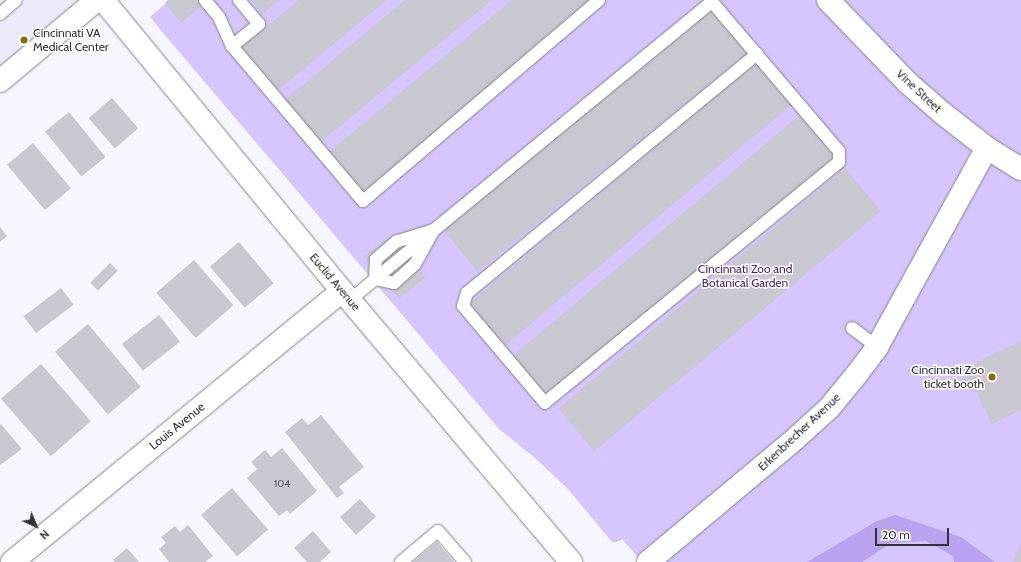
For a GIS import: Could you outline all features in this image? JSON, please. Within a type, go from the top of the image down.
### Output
[{"type":"street","points":[[0,81],[97,0]]},
{"type":"street","name":"Euclid Avenue","points":[[103,0],[346,295],[571,562]]},
{"type":"street","name":"Vine Street","points":[[828,0],[908,83],[987,148],[1021,169]]},
{"type":"street","name":"Erkenbrecher Avenue","points":[[648,562],[760,469],[830,407],[877,347],[987,148]]},
{"type":"street","name":"Louis Avenue","points":[[12,562],[346,295]]},
{"type":"lane","points":[[0,14],[16,0]]},
{"type":"lane","points":[[205,0],[219,17],[232,46],[363,201],[599,0]]},
{"type":"lane","points":[[232,46],[259,24],[240,0]]},
{"type":"lane","points":[[346,295],[375,279],[712,1],[757,54],[839,151],[839,162],[546,403],[463,306],[467,293],[757,54]]},
{"type":"lane","points":[[852,328],[877,347]]},
{"type":"lane","points":[[401,562],[438,531],[466,562]]},
{"type":"shaded area","name":"Cincinnati VA Medical Center","points":[[0,0],[97,0],[0,81]]},
{"type":"shaded area","points":[[895,515],[961,537],[995,562],[954,562],[953,556],[926,541],[891,543],[862,562],[807,562],[877,521]]},
{"type":"green space","name":"Cincinnati Zoo and Botanical Garden","points":[[170,0],[1021,0],[1021,562],[642,562],[622,539],[617,542],[612,542],[568,489],[535,458],[499,429],[164,34],[150,17]]},
{"type":"building","points":[[168,0],[208,0],[181,23],[165,3]]},
{"type":"building","points":[[251,0],[279,0],[262,14]]},
{"type":"building","points":[[299,0],[387,0],[273,94],[237,51]]},
{"type":"building","points":[[405,0],[492,0],[316,146],[280,104]]},
{"type":"building","points":[[512,0],[598,0],[359,198],[324,156]]},
{"type":"building","points":[[714,9],[749,52],[477,271],[443,229]]},
{"type":"building","points":[[757,62],[792,104],[499,350],[464,308]]},
{"type":"building","points":[[112,98],[138,128],[115,149],[89,118]]},
{"type":"building","points":[[69,112],[106,157],[81,177],[45,132]]},
{"type":"building","points":[[801,114],[836,156],[542,403],[507,361]]},
{"type":"building","points":[[33,143],[71,188],[45,210],[7,165]]},
{"type":"building","points":[[845,168],[881,211],[594,451],[558,408]]},
{"type":"building","points":[[0,227],[7,236],[0,242]]},
{"type":"building","points":[[390,235],[425,277],[399,299],[364,257]]},
{"type":"building","points":[[239,242],[274,283],[245,308],[210,266]]},
{"type":"building","points":[[194,260],[233,305],[196,338],[156,293]]},
{"type":"building","points":[[110,263],[118,271],[98,291],[90,283]]},
{"type":"building","points":[[61,288],[74,305],[36,333],[23,316]]},
{"type":"building","points":[[159,315],[180,342],[143,371],[122,344]]},
{"type":"building","points":[[88,324],[141,387],[108,414],[55,352]]},
{"type":"building","name":"Cincinnati Zoo ticket booth","points":[[1021,341],[1021,410],[992,424],[976,392],[959,384],[968,367],[972,370],[976,362]]},
{"type":"building","points":[[41,364],[91,421],[51,456],[1,399]]},
{"type":"building","points":[[321,415],[364,467],[339,487],[344,493],[337,498],[285,432],[302,418],[308,425]]},
{"type":"building","points":[[1,424],[22,449],[0,465],[0,425]]},
{"type":"building","points":[[282,448],[317,491],[290,514],[287,510],[279,516],[247,478],[257,469],[251,462],[265,450],[271,457]]},
{"type":"building","points":[[232,488],[268,530],[237,556],[201,515]]},
{"type":"building","points":[[360,499],[376,517],[356,535],[340,517]]},
{"type":"building","points":[[188,525],[213,556],[205,562],[169,562],[159,549],[166,543],[161,537],[175,526],[180,532]]},
{"type":"building","points":[[313,531],[331,552],[320,562],[307,562],[294,548]]},
{"type":"building","points":[[437,542],[454,562],[413,562]]},
{"type":"building","points":[[1021,543],[1021,562],[1013,562]]},
{"type":"building","points":[[127,548],[139,562],[115,562],[113,560]]},
{"type":"place","name":"Cincinnati VA Medical Center","points":[[24,40]]},
{"type":"place","name":"Cincinnati Zoo ticket booth","points":[[992,377]]}]
